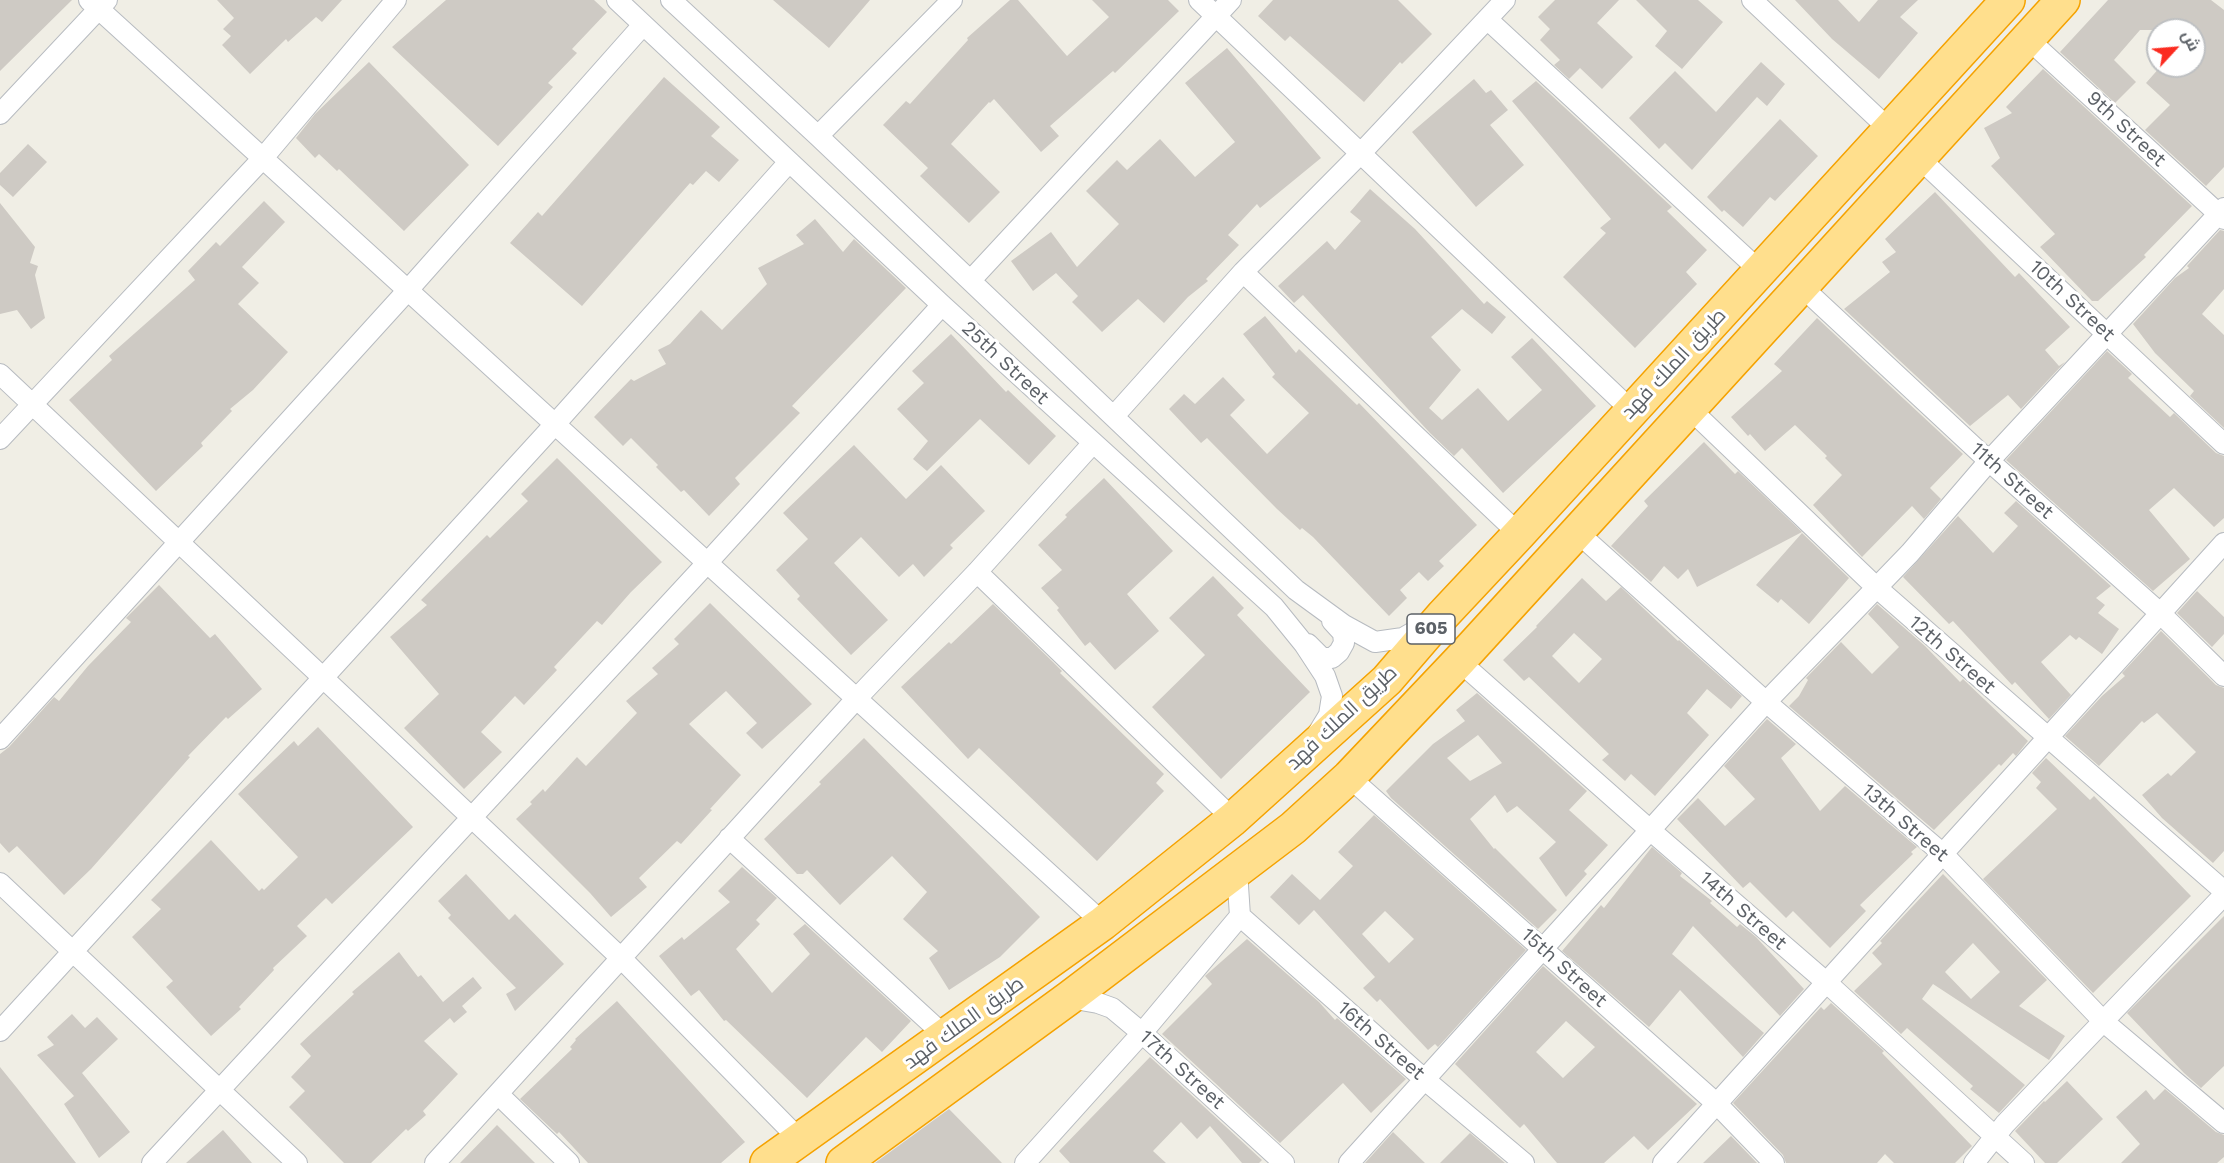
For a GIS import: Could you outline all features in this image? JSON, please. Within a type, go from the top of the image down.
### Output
[{"type":"highway","name":"طريق الملك فهد","points":[[843,1163],[1069,998],[1237,871],[1293,828],[1349,777],[1459,661],[2063,0]]},
{"type":"highway","name":"طريق الملك فهد","points":[[768,1163],[1103,922],[1233,819],[1387,680],[1443,615],[1890,130],[2004,2]]},
{"type":"street","points":[[0,439],[263,158],[396,0]]},
{"type":"street","name":"25th Street","points":[[617,0],[942,305],[1274,607],[1304,644],[1325,676],[1332,696],[1329,715],[1307,751]]},
{"type":"street","name":"25th Street","points":[[671,0],[971,280],[1296,590],[1344,625],[1375,642],[1403,638],[1443,615]]},
{"type":"street","points":[[818,136],[952,0]]},
{"type":"street","points":[[1199,0],[1631,410]]},
{"type":"street","points":[[971,280],[1231,0]]},
{"type":"street","points":[[1114,416],[1243,272],[1361,153],[1505,0]]},
{"type":"street","points":[[1752,0],[1890,130]]},
{"type":"street","points":[[0,114],[98,3],[263,158],[1103,922]]},
{"type":"street","points":[[1487,19],[1760,271]]},
{"type":"street","points":[[0,739],[408,290],[643,25]]},
{"type":"street","name":"9th Street","points":[[2028,39],[2222,214]]},
{"type":"street","name":"10th Street","points":[[1919,158],[2224,444]]},
{"type":"street","points":[[0,1031],[556,423],[789,162]]},
{"type":"street","points":[[1349,1163],[1766,702],[1910,553],[1989,461],[2222,214]]},
{"type":"street","points":[[1243,272],[1519,534]]},
{"type":"street","name":"11th Street","points":[[1801,286],[1989,461],[2160,613],[2224,676]]},
{"type":"street","points":[[152,1163],[708,562],[942,305]]},
{"type":"street","points":[[0,374],[621,958],[801,1141]]},
{"type":"street","name":"12th Street","points":[[1690,409],[1876,587],[2224,893]]},
{"type":"street","points":[[435,1163],[729,838],[857,698],[977,572],[1093,443]]},
{"type":"street","name":"13th Street","points":[[1577,532],[1766,702],[1943,854],[2104,1022],[2224,1123]]},
{"type":"street","points":[[1663,1163],[2224,543]]},
{"type":"street","points":[[977,572],[1233,819]]},
{"type":"street","points":[[1274,607],[1322,658],[1332,658],[1344,643],[1343,633],[1331,621],[1310,607],[1296,590]]},
{"type":"street","name":"14th Street","points":[[1459,661],[1826,982],[2024,1163]]},
{"type":"street","name":"15th Street","points":[[1349,777],[1717,1104],[1774,1163]]},
{"type":"street","points":[[729,838],[945,1036]]},
{"type":"street","points":[[1031,1161],[1240,916],[1237,871]]},
{"type":"street","points":[[0,883],[297,1163]]},
{"type":"street","points":[[1974,1163],[1995,1137],[2224,893]]},
{"type":"street","name":"16th Street","points":[[1240,916],[1424,1079],[1524,1163]]},
{"type":"street","name":"17th Street","points":[[1069,998],[1112,1008],[1284,1163]]},
{"type":"street","points":[[498,1094],[569,1163]]},
{"type":"building","points":[[0,0],[72,0],[0,71]]},
{"type":"building","points":[[217,0],[342,0],[322,22],[316,17],[288,42],[286,39],[250,74],[222,45],[231,36],[223,29],[234,18]]},
{"type":"building","points":[[446,0],[594,0],[607,12],[572,49],[577,53],[548,83],[553,87],[498,146],[392,47]]},
{"type":"building","points":[[773,0],[870,0],[829,48]]},
{"type":"building","points":[[1010,0],[1018,0],[1067,56],[1109,17],[1092,0],[1168,0],[1179,11],[1115,73],[1113,71],[1050,126],[1059,136],[1041,152],[994,99],[989,102],[951,144],[1000,192],[969,223],[920,176],[928,168],[883,125],[906,101],[910,104],[968,40],[967,38]]},
{"type":"building","points":[[1273,0],[1398,0],[1432,34],[1402,64],[1400,62],[1364,102],[1290,36],[1285,41],[1258,16]]},
{"type":"building","points":[[1555,0],[1619,0],[1597,23],[1633,57],[1602,89],[1580,68],[1569,79],[1554,65],[1560,60],[1540,40],[1550,29],[1538,17]]},
{"type":"building","points":[[1636,0],[1698,0],[1723,22],[1682,69],[1655,46],[1667,31]]},
{"type":"building","points":[[1795,0],[1838,0],[1859,22],[1878,0],[1918,0],[1900,17],[1918,33],[1879,79],[1832,39]]},
{"type":"building","points":[[2108,0],[2211,0],[2224,10],[2224,167],[2206,186],[2145,130],[2170,105],[2146,83],[2150,78],[2206,78],[2206,18],[2146,18],[2146,30],[2140,30],[2114,60],[2136,82],[2115,103],[2060,52]]},
{"type":"building","points":[[1227,48],[1321,158],[1260,208],[1257,204],[1228,235],[1239,245],[1206,279],[1208,281],[1188,297],[1164,323],[1138,299],[1102,332],[1072,302],[1078,296],[1056,273],[1033,291],[1011,261],[1051,232],[1077,267],[1119,224],[1086,191],[1117,160],[1127,170],[1160,139],[1195,177],[1235,142],[1185,83]]},
{"type":"building","points":[[369,62],[469,165],[404,231],[339,169],[337,171],[319,154],[315,158],[296,138],[315,114]]},
{"type":"building","points":[[1761,62],[1785,84],[1767,106],[1757,97],[1692,170],[1665,143],[1659,149],[1629,118],[1675,71],[1716,112]]},
{"type":"building","points":[[2043,69],[2192,206],[2144,255],[2146,257],[2098,301],[2092,301],[2040,247],[2055,234],[1991,166],[2000,158],[1984,128],[2012,113],[2006,107]]},
{"type":"building","points":[[664,77],[720,127],[711,136],[739,160],[719,182],[706,171],[693,185],[690,183],[582,306],[510,243],[538,212],[542,216]]},
{"type":"building","points":[[1474,79],[1486,93],[1491,90],[1508,110],[1490,125],[1524,165],[1476,207],[1412,132]]},
{"type":"building","points":[[1536,81],[1672,207],[1667,211],[1707,250],[1686,272],[1697,284],[1635,348],[1563,277],[1606,233],[1600,228],[1611,219],[1512,101]]},
{"type":"building","points":[[1780,119],[1818,156],[1775,201],[1770,197],[1743,227],[1724,210],[1722,212],[1707,197]]},
{"type":"building","points":[[28,144],[47,162],[13,197],[0,185],[0,173]]},
{"type":"building","points":[[1370,189],[1415,229],[1484,304],[1487,301],[1506,317],[1492,334],[1462,309],[1431,337],[1461,370],[1429,408],[1442,420],[1478,388],[1508,421],[1542,390],[1511,357],[1532,338],[1596,406],[1503,493],[1462,448],[1454,456],[1430,433],[1303,295],[1294,303],[1278,286],[1327,241],[1335,250],[1361,221],[1350,212]]},
{"type":"building","points":[[1935,192],[2015,277],[2019,273],[2070,327],[2045,350],[2059,366],[2065,362],[2021,409],[2008,395],[1970,426],[1844,309],[1890,272],[1882,262],[1896,252],[1885,239]]},
{"type":"building","points":[[264,201],[285,222],[242,267],[259,283],[238,304],[288,352],[253,390],[230,409],[232,411],[201,443],[203,446],[156,491],[69,400],[112,360],[109,356],[195,280],[188,271],[216,242],[220,246]]},
{"type":"building","points":[[0,203],[35,247],[30,263],[38,266],[35,275],[45,318],[31,329],[17,310],[0,314]]},
{"type":"building","points":[[815,219],[843,252],[854,239],[906,288],[792,406],[800,413],[735,478],[740,484],[709,516],[684,490],[681,492],[656,467],[658,465],[631,438],[623,446],[594,417],[631,379],[634,381],[666,364],[658,350],[670,344],[701,310],[722,330],[767,284],[758,268],[804,244],[796,235]]},
{"type":"building","points":[[2220,230],[2224,231],[2224,289],[2202,314],[2224,335],[2224,428],[2190,396],[2194,391],[2155,353],[2133,324],[2175,278],[2189,268],[2187,266]]},
{"type":"building","points":[[1265,316],[1296,353],[1299,349],[1357,405],[1359,403],[1477,525],[1439,561],[1444,566],[1428,581],[1419,572],[1400,590],[1407,598],[1389,616],[1313,537],[1302,528],[1300,530],[1277,509],[1207,438],[1201,443],[1169,409],[1184,394],[1195,404],[1223,377],[1245,400],[1230,415],[1267,454],[1309,413],[1272,377],[1275,374],[1243,334]]},
{"type":"building","points":[[1817,318],[1963,454],[1930,488],[1941,499],[1924,519],[1912,506],[1862,557],[1813,505],[1842,475],[1825,458],[1827,456],[1795,425],[1765,451],[1731,417],[1782,371],[1774,364]]},
{"type":"building","points":[[951,334],[1006,392],[1008,390],[1056,436],[1029,465],[980,419],[927,471],[913,459],[928,441],[897,409],[924,383],[912,371]]},
{"type":"building","points":[[2107,351],[2132,374],[2128,378],[2170,417],[2174,413],[2216,453],[2224,456],[2224,518],[2214,527],[2174,488],[2149,510],[2190,559],[2153,591],[2006,460]]},
{"type":"building","points":[[1704,442],[1735,474],[1738,471],[1802,532],[1697,587],[1688,569],[1678,579],[1664,566],[1651,582],[1611,546],[1648,506],[1644,501]]},
{"type":"building","points":[[854,445],[906,499],[941,465],[985,511],[950,545],[953,548],[924,577],[913,564],[899,577],[861,537],[834,563],[888,620],[851,655],[797,599],[800,596],[776,570],[808,539],[783,513]]},
{"type":"building","points":[[557,458],[662,562],[602,625],[597,621],[554,667],[557,670],[524,705],[515,696],[481,732],[502,752],[464,789],[404,728],[439,694],[390,637],[427,605],[421,600],[487,535],[490,538],[528,501],[521,494]]},
{"type":"building","points":[[1104,478],[1173,551],[1127,594],[1159,631],[1115,670],[1090,642],[1085,646],[1057,610],[1059,608],[1041,588],[1062,570],[1038,545],[1067,517],[1065,515]]},
{"type":"building","points":[[2016,501],[2111,586],[2096,598],[2105,605],[2098,613],[2119,629],[2102,654],[2079,637],[2076,640],[2070,635],[2041,662],[2071,695],[2049,719],[2015,682],[2012,685],[1953,621],[1949,624],[1903,577],[1958,516],[1993,553],[2018,526],[2004,513]]},
{"type":"building","points":[[1802,533],[1849,578],[1809,624],[1781,599],[1778,603],[1756,585]]},
{"type":"building","points":[[1213,576],[1244,608],[1237,615],[1310,692],[1221,779],[1152,707],[1205,655],[1169,618]]},
{"type":"building","points":[[1582,578],[1606,601],[1621,587],[1678,641],[1742,696],[1731,709],[1707,689],[1687,713],[1709,735],[1655,796],[1631,774],[1625,781],[1602,760],[1609,754],[1529,677],[1524,681],[1503,660]],"holes":[[[1574,633],[1602,659],[1579,683],[1552,656]]]},
{"type":"building","points":[[159,585],[210,638],[215,634],[262,689],[228,719],[226,717],[188,756],[190,757],[91,869],[64,895],[17,846],[9,853],[0,843],[0,754],[54,697],[59,701],[88,666],[131,622],[126,618]]},
{"type":"building","points":[[2197,591],[2224,617],[2224,634],[2212,647],[2177,613]]},
{"type":"building","points":[[710,603],[812,704],[762,749],[746,733],[757,723],[726,691],[689,724],[741,775],[681,844],[677,841],[639,878],[647,887],[611,917],[516,819],[532,804],[530,802],[543,789],[545,792],[577,757],[586,766],[637,713],[626,701],[658,674],[652,668],[679,644],[674,639]]},
{"type":"building","points":[[993,604],[1164,774],[1156,783],[1164,791],[1097,861],[979,748],[968,759],[901,687]]},
{"type":"building","points":[[1877,604],[1925,646],[1960,682],[1963,679],[2028,741],[2016,756],[2013,753],[2001,766],[1999,764],[1934,830],[1789,706],[1799,696],[1808,680],[1806,678],[1841,642],[1872,674],[1899,647],[1868,614]]},
{"type":"building","points":[[2161,631],[2216,685],[2224,688],[2224,851],[2213,863],[2162,818],[2142,795],[2168,773],[2171,776],[2196,752],[2157,713],[2144,723],[2142,721],[2099,766],[2065,736],[2102,696],[2125,676],[2122,673]]},
{"type":"building","points":[[1477,693],[1587,791],[1569,810],[1608,845],[1584,871],[1587,874],[1566,897],[1539,858],[1556,842],[1517,806],[1507,813],[1495,795],[1470,819],[1494,849],[1557,910],[1538,929],[1391,798],[1386,791],[1433,744],[1465,721],[1456,710]],"holes":[[[1478,735],[1502,763],[1470,781],[1447,758]]]},
{"type":"building","points":[[1767,719],[1796,744],[1781,758],[1820,811],[1845,786],[1917,847],[1911,852],[1913,854],[1860,905],[1866,911],[1830,948],[1793,911],[1786,918],[1750,882],[1743,888],[1677,819],[1698,798],[1725,826],[1755,799],[1724,766]]},
{"type":"building","points":[[318,727],[413,827],[332,904],[326,898],[297,926],[307,936],[273,968],[274,970],[239,1007],[241,1009],[211,1036],[166,987],[173,981],[132,937],[161,909],[151,900],[211,840],[259,891],[262,888],[264,890],[298,857],[238,794],[294,741],[298,746]]},
{"type":"building","points":[[864,738],[1040,917],[1000,957],[949,990],[929,958],[938,951],[903,919],[927,892],[892,856],[840,905],[807,870],[803,874],[797,874],[764,839],[821,784],[819,782]]},
{"type":"building","points":[[2046,758],[2090,800],[2094,796],[2191,896],[2093,993],[1983,879],[2057,809],[2036,788],[2041,782],[2032,773]]},
{"type":"building","points":[[1374,815],[1526,950],[1438,1047],[1435,1044],[1428,1050],[1380,999],[1377,1002],[1363,988],[1375,977],[1314,910],[1299,925],[1270,897],[1292,874],[1320,900],[1353,866],[1338,852]],"holes":[[[1385,911],[1414,939],[1389,963],[1362,934]]]},
{"type":"building","points":[[1652,847],[1682,873],[1680,876],[1712,901],[1710,903],[1737,927],[1740,924],[1756,937],[1804,989],[1780,1016],[1693,926],[1672,954],[1764,1033],[1743,1057],[1680,990],[1649,1027],[1562,951],[1601,905],[1604,908]]},
{"type":"building","points":[[742,867],[777,898],[756,920],[760,924],[736,949],[772,993],[810,954],[793,934],[805,924],[911,1021],[882,1052],[866,1037],[807,1098],[726,1020],[724,1021],[699,990],[691,996],[659,956],[682,937],[684,940],[730,902],[718,891]]},
{"type":"building","points":[[466,874],[509,920],[515,914],[564,964],[515,1011],[506,994],[516,988],[448,918],[451,915],[438,901]]},
{"type":"building","points":[[1943,874],[2047,980],[2019,1006],[2065,1036],[2049,1060],[1933,984],[1922,999],[2025,1085],[1999,1113],[1970,1089],[1973,1086],[1907,1028],[1901,1034],[1854,991],[1882,964],[1872,953],[1882,943],[1880,941]],"holes":[[[1973,943],[2000,972],[1971,999],[1945,972]]]},
{"type":"building","points":[[2224,916],[2224,1066],[2201,1088],[2127,1013]]},
{"type":"building","points":[[1247,939],[1319,1002],[1335,1020],[1337,1018],[1406,1079],[1371,1113],[1343,1083],[1280,1143],[1162,1034],[1212,984],[1205,976]]},
{"type":"building","points":[[399,952],[418,977],[421,975],[443,1002],[473,977],[482,988],[462,1006],[467,1012],[454,1023],[450,1018],[424,1041],[458,1074],[423,1111],[426,1115],[408,1131],[406,1129],[371,1163],[344,1163],[289,1107],[305,1091],[291,1077],[311,1056],[300,1044],[354,994],[352,992]]},
{"type":"building","points":[[1543,966],[1697,1104],[1648,1150],[1634,1136],[1604,1163],[1557,1163],[1524,1124],[1520,1128],[1455,1064]],"holes":[[[1566,1021],[1595,1047],[1563,1078],[1536,1052]]]},
{"type":"building","points":[[617,1001],[745,1142],[721,1163],[588,1163],[559,1132],[557,1134],[520,1099],[572,1049],[570,1047],[575,1039]]},
{"type":"building","points":[[1831,1003],[1884,1051],[1882,1053],[1972,1146],[1955,1163],[1894,1163],[1885,1154],[1877,1163],[1786,1163],[1783,1155],[1733,1103],[1821,1007],[1824,1010]]},
{"type":"building","points":[[72,1014],[85,1028],[97,1017],[118,1039],[82,1073],[130,1132],[99,1158],[64,1104],[74,1096],[37,1055],[54,1045],[47,1037]]},
{"type":"building","points":[[1150,1057],[1262,1160],[1259,1163],[1242,1163],[1210,1126],[1197,1139],[1181,1122],[1153,1151],[1166,1163],[1070,1163],[1059,1151]]},
{"type":"building","points":[[0,1067],[17,1088],[76,1163],[0,1163]]},
{"type":"building","points":[[2067,1081],[2103,1119],[2057,1163],[2045,1163],[2015,1131]]},
{"type":"building","points":[[2165,1089],[2216,1132],[2224,1135],[2224,1157],[2217,1163],[2121,1163],[2140,1144],[2116,1117],[2146,1090],[2154,1100]]},
{"type":"building","points":[[949,1109],[1002,1163],[875,1163]]},
{"type":"building","points":[[497,1125],[535,1163],[460,1163]]},
{"type":"building","points":[[223,1130],[252,1163],[186,1163]]},
{"type":"building","points":[[1393,1132],[1425,1163],[1365,1163]]},
{"type":"building","points":[[1470,1133],[1505,1163],[1440,1163]]},
{"type":"building","points":[[1731,1136],[1757,1163],[1703,1163]]}]
